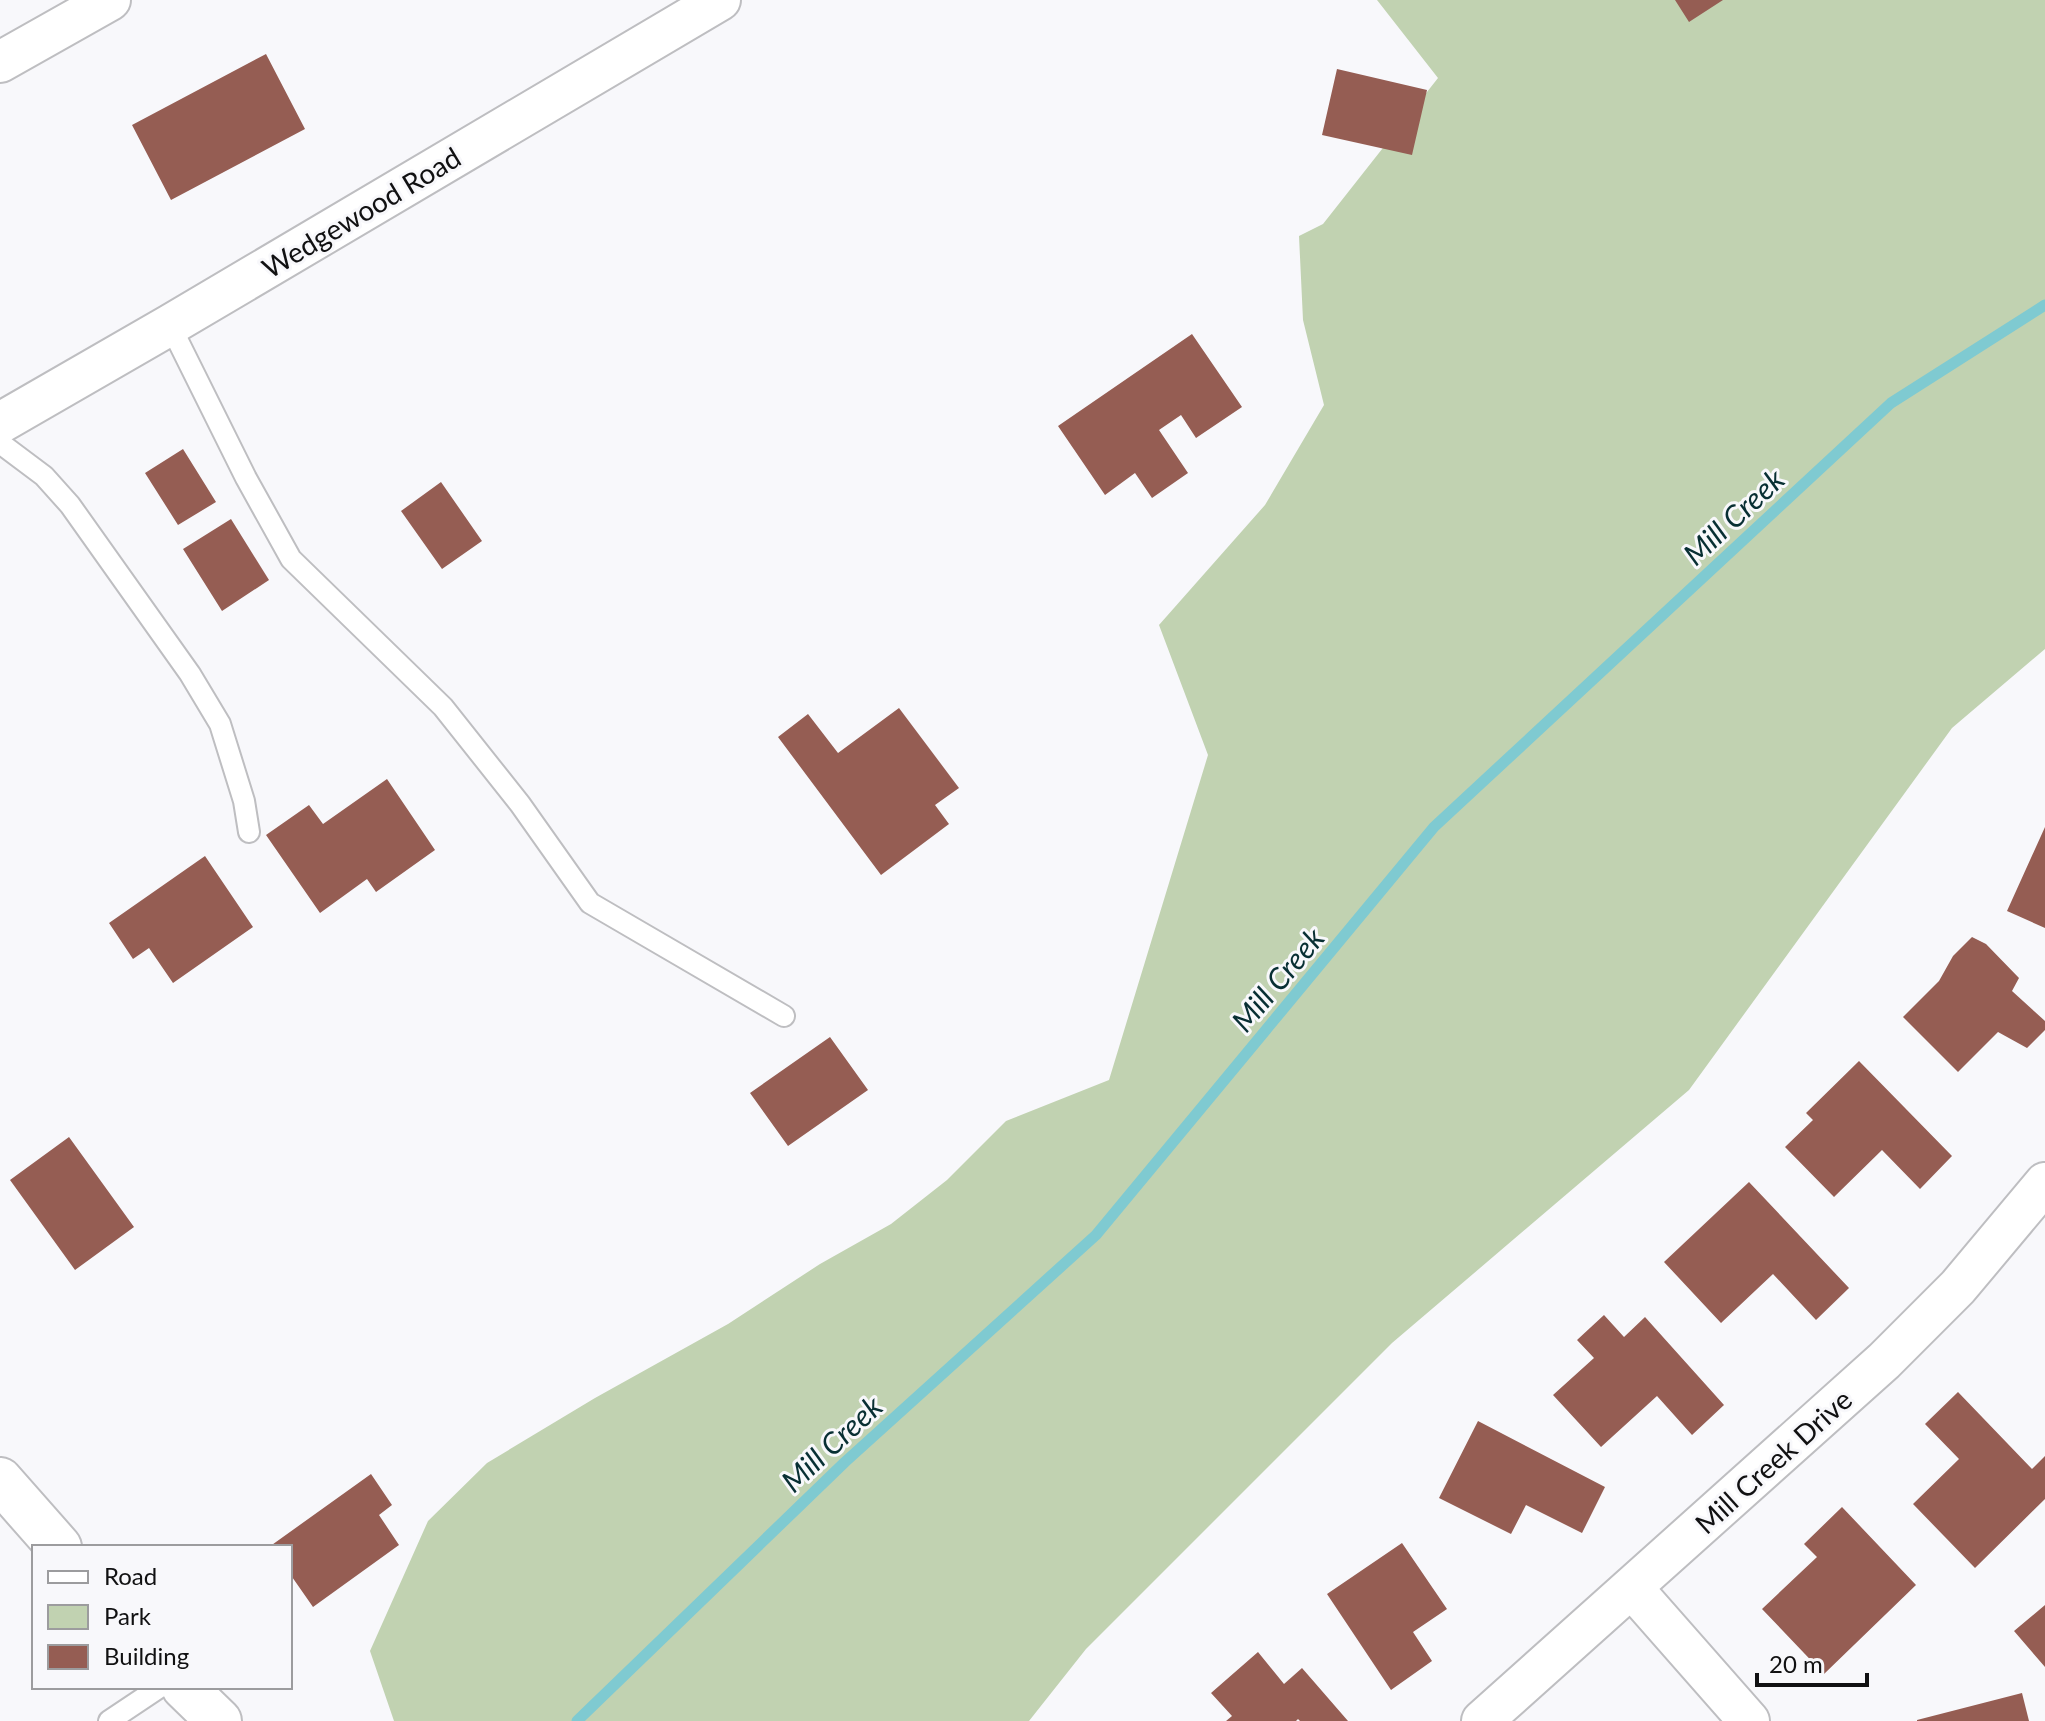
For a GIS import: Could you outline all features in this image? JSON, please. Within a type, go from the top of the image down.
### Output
[{"type":"main road","points":[[0,1480],[57,1545]]},
{"type":"main road","points":[[186,1689],[219,1721]]},
{"type":"street","points":[[0,62],[110,0]]},
{"type":"street","name":"Wedgewood Road","points":[[0,423],[720,0]]},
{"type":"street","name":"Mill Creek Drive","points":[[1482,1721],[1884,1361],[1958,1287],[2045,1183]]},
{"type":"street","points":[[1632,1588],[1749,1721]]},
{"type":"lane","points":[[170,325],[246,478],[291,559],[443,707],[520,804],[590,903],[784,1016]]},
{"type":"lane","points":[[0,443],[44,476],[70,505],[190,674],[220,724],[244,801],[249,832]]},
{"type":"lane","points":[[109,1721],[157,1689]]},
{"type":"green space","points":[[1377,0],[2045,0],[2045,649],[1952,728],[1689,1090],[1392,1343],[1086,1649],[1029,1721],[394,1721],[370,1651],[428,1521],[487,1463],[728,1324],[820,1264],[891,1224],[947,1180],[1006,1121],[1109,1080],[1208,755],[1159,625],[1265,505],[1324,405],[1303,320],[1299,236],[1323,224],[1438,78]]},
{"type":"building","points":[[1675,0],[1723,0],[1689,22]]},
{"type":"building","points":[[266,54],[305,129],[171,200],[132,125]]},
{"type":"building","points":[[1337,69],[1427,90],[1412,155],[1322,135]]},
{"type":"building","points":[[1192,334],[1242,407],[1196,438],[1181,415],[1159,430],[1188,473],[1152,498],[1135,473],[1105,495],[1058,426]]},
{"type":"building","points":[[183,449],[216,502],[178,525],[145,473]]},
{"type":"building","points":[[441,482],[482,541],[442,569],[401,511]]},
{"type":"building","points":[[231,519],[269,580],[222,611],[183,549]]},
{"type":"building","points":[[899,708],[959,788],[935,805],[949,824],[881,875],[778,737],[808,714],[838,753]]},
{"type":"building","points":[[387,779],[435,850],[376,892],[367,879],[320,913],[266,835],[309,805],[323,824]]},
{"type":"building","points":[[2045,827],[2045,928],[2007,911]]},
{"type":"building","points":[[205,856],[253,927],[173,983],[149,948],[133,959],[109,923]]},
{"type":"building","points":[[1972,937],[1986,944],[2019,978],[2012,991],[2045,1021],[2045,1030],[2027,1048],[1998,1032],[1958,1072],[1903,1017],[1939,981],[1953,956]]},
{"type":"building","points":[[830,1037],[868,1090],[788,1146],[750,1093]]},
{"type":"building","points":[[1859,1061],[1952,1156],[1920,1189],[1882,1150],[1834,1197],[1785,1147],[1813,1120],[1806,1113]]},
{"type":"building","points":[[69,1137],[134,1227],[75,1270],[10,1180]]},
{"type":"building","points":[[1749,1182],[1849,1288],[1816,1320],[1773,1274],[1721,1323],[1664,1262]]},
{"type":"building","points":[[1604,1315],[1624,1337],[1645,1317],[1724,1405],[1692,1435],[1657,1396],[1601,1447],[1553,1395],[1594,1358],[1577,1340]]},
{"type":"building","points":[[1958,1392],[2032,1469],[2045,1456],[2045,1499],[1975,1568],[1913,1504],[1959,1459],[1925,1424]]},
{"type":"building","points":[[1478,1421],[1605,1487],[1582,1533],[1526,1505],[1511,1534],[1439,1498]]},
{"type":"building","points":[[371,1474],[392,1505],[379,1515],[399,1545],[313,1607],[292,1577],[292,1545],[272,1545]]},
{"type":"building","points":[[1842,1507],[1916,1585],[1824,1674],[1762,1609],[1817,1557],[1804,1544]]},
{"type":"building","points":[[1402,1543],[1447,1609],[1413,1632],[1432,1661],[1391,1690],[1327,1594]]},
{"type":"building","points":[[2045,1605],[2045,1667],[2014,1631]]},
{"type":"building","points":[[1258,1652],[1284,1684],[1302,1668],[1348,1721],[1226,1721],[1232,1716],[1211,1693]]},
{"type":"building","points":[[2022,1693],[2029,1721],[1917,1721],[1917,1720]]},
{"type":"waterway","name":"Mill Creek","points":[[577,1721],[845,1462],[1096,1235],[1434,827],[1891,403],[2045,305]]}]
